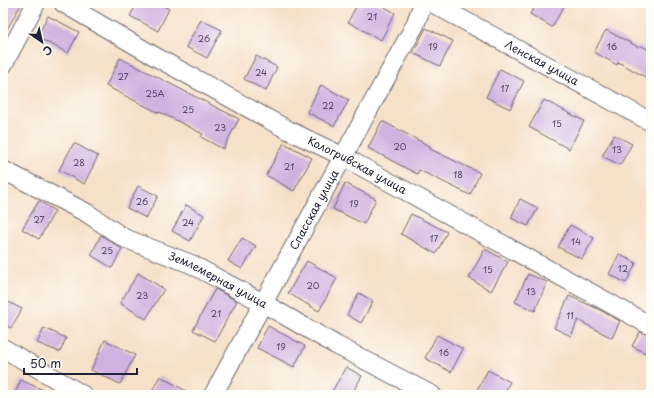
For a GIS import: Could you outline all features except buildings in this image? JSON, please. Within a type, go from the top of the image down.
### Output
[{"type":"street","points":[[3,65],[36,3]]},
{"type":"street","name":"Кологривская улица","points":[[63,3],[288,130],[344,157],[651,326]]},
{"type":"street","name":"Спасская улица","points":[[213,395],[415,25],[423,3]]},
{"type":"street","name":"Ленская улица","points":[[432,3],[651,122]]},
{"type":"street","name":"Землемерная улица","points":[[3,170],[88,212],[124,238],[191,264],[336,345],[432,395]]},
{"type":"street","points":[[3,348],[83,395]]}]
